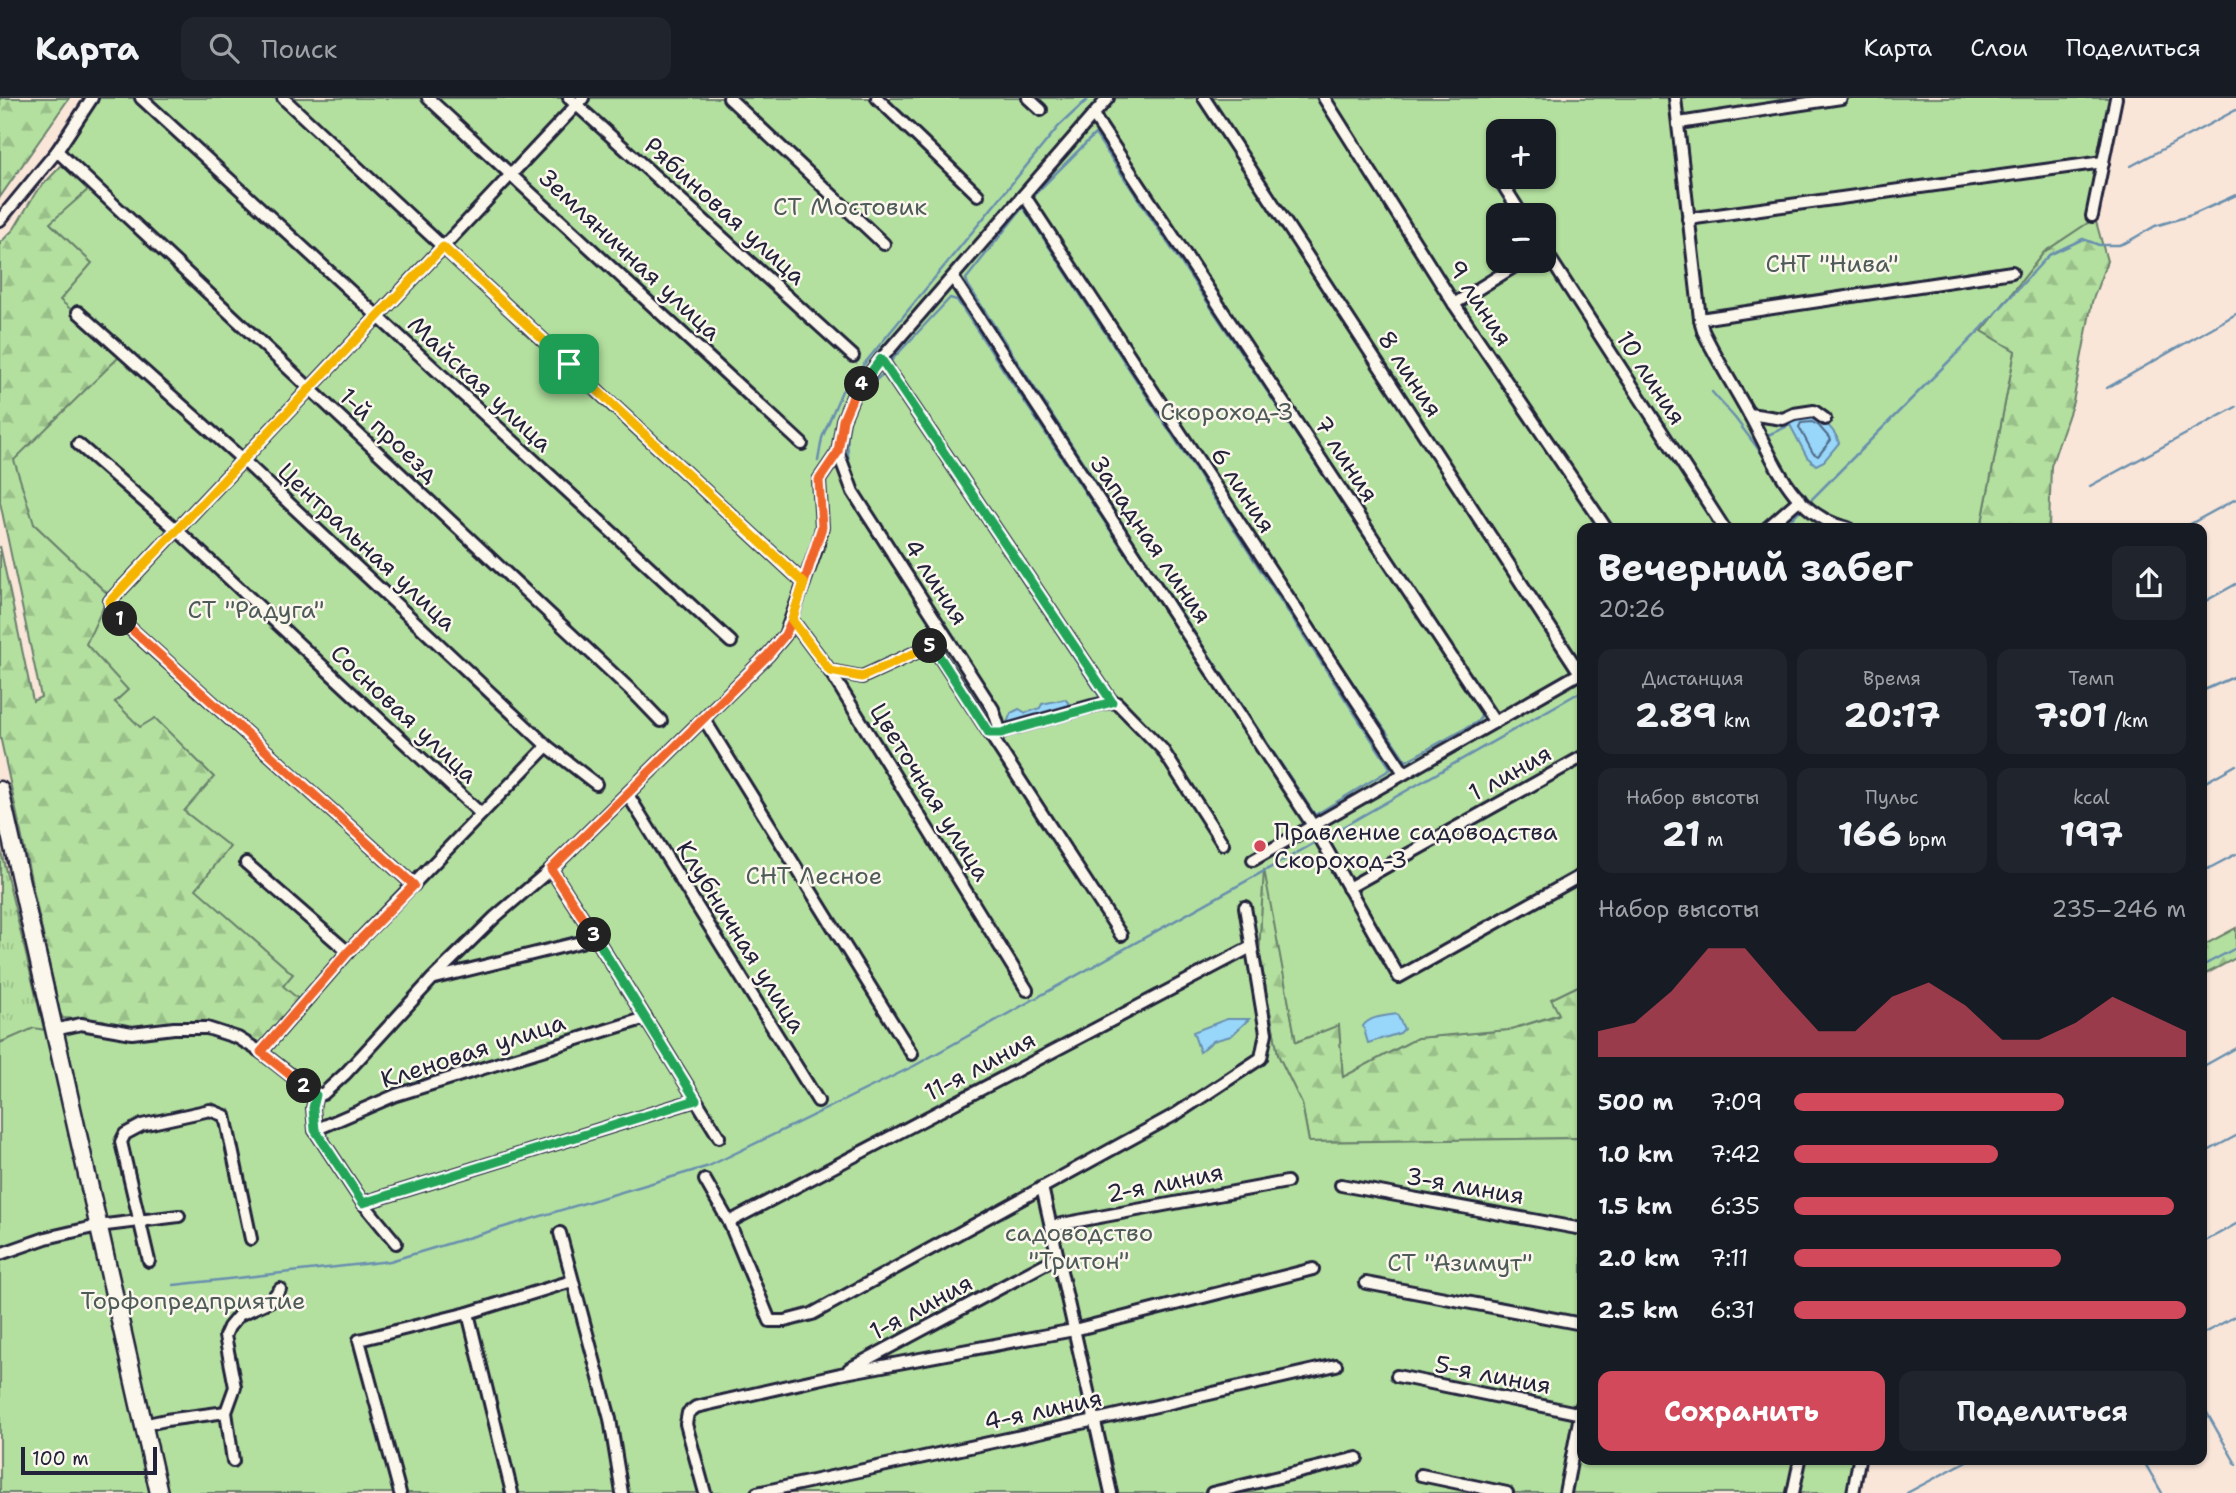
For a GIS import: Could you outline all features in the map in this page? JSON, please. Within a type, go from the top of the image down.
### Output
[{"type":"main road","points":[[0,790],[159,1493]]},
{"type":"street","points":[[0,220],[57,151],[92,98]]},
{"type":"street","name":"Майская улица","points":[[141,98],[731,642]]},
{"type":"street","points":[[283,98],[804,583]]},
{"type":"street","name":"Земляничная улица","points":[[428,98],[802,444]]},
{"type":"street","points":[[729,98],[884,244]]},
{"type":"street","points":[[877,98],[978,195]]},
{"type":"street","points":[[1028,98],[1041,110]]},
{"type":"street","points":[[54,1030],[81,1024],[132,1033],[174,1028],[207,1028],[238,1038],[261,1052],[316,1095],[323,1094],[345,1074],[433,978],[628,795],[785,635],[822,527],[819,480],[838,452],[843,420],[854,394],[881,359],[1108,98]]},
{"type":"street","name":"8 линия","points":[[1204,98],[1577,666]]},
{"type":"street","name":"9 линия","points":[[1324,98],[1454,304],[1603,523]]},
{"type":"street","points":[[1675,98],[1700,319],[1715,357],[1749,414],[1783,480],[1801,503],[1822,520],[1832,523]]},
{"type":"street","points":[[1679,123],[1841,98]]},
{"type":"street","points":[[2092,216],[2116,98]]},
{"type":"street","points":[[414,885],[112,612],[110,601],[511,174],[576,100]]},
{"type":"street","name":"Рябиновая улица","points":[[576,100],[853,356]]},
{"type":"street","name":"7 линия","points":[[1093,115],[1494,721]]},
{"type":"street","name":"1-й проезд","points":[[57,151],[661,721]]},
{"type":"street","points":[[1688,219],[2103,162]]},
{"type":"street","name":"6 линия","points":[[1024,195],[1404,773]]},
{"type":"street","name":"10 линия","points":[[1556,269],[1721,523]]},
{"type":"street","points":[[1700,319],[2012,272]]},
{"type":"street","points":[[1454,304],[1504,273]]},
{"type":"street","name":"Западная линия","points":[[953,278],[1319,835],[1399,977],[1577,878]]},
{"type":"street","name":"Центральная улица","points":[[78,312],[243,460],[547,746],[596,784]]},
{"type":"street","points":[[881,359],[1112,702]]},
{"type":"street","points":[[1749,414],[1783,419],[1814,411],[1825,419]]},
{"type":"street","name":"Сосновая улица","points":[[78,444],[177,530],[480,813]]},
{"type":"street","name":"4 линия","points":[[838,452],[853,492],[993,709],[995,733]]},
{"type":"street","points":[[1774,523],[1801,503]]},
{"type":"street","name":"Цветочная улица","points":[[792,620],[830,671],[1027,990]]},
{"type":"street","points":[[830,671],[862,677],[932,645],[995,733],[1121,935]]},
{"type":"street","points":[[1253,860],[1319,835],[1404,773],[1577,674]]},
{"type":"street","points":[[995,733],[1112,702],[1117,703],[1162,749],[1223,844]]},
{"type":"street","points":[[704,719],[912,1054]]},
{"type":"street","points":[[261,1052],[348,952],[547,746]]},
{"type":"street","name":"1 линия","points":[[1348,888],[1577,760]]},
{"type":"street","name":"Клубничная улица","points":[[628,795],[818,1101]]},
{"type":"street","points":[[246,863],[348,952]]},
{"type":"street","points":[[551,869],[719,1137]]},
{"type":"street","points":[[705,1180],[729,1222],[770,1321],[785,1321],[812,1314],[1175,1114],[1261,1058],[1266,1033],[1245,906]]},
{"type":"street","points":[[433,978],[581,942],[594,935]]},
{"type":"street","name":"11-я линия","points":[[729,1222],[1251,947]]},
{"type":"street","name":"Кленовая улица","points":[[315,1130],[396,1095],[646,1018]]},
{"type":"street","points":[[316,1095],[313,1108],[315,1130],[363,1203],[396,1243]]},
{"type":"street","points":[[363,1203],[696,1100]]},
{"type":"street","points":[[149,1261],[121,1142],[125,1134],[142,1125],[210,1110],[225,1116],[251,1239]]},
{"type":"street","name":"2-я линия","points":[[1051,1226],[1287,1182]]},
{"type":"street","name":"3-я линия","points":[[1341,1185],[1577,1228]]},
{"type":"street","points":[[1042,1187],[1111,1493]]},
{"type":"street","points":[[0,1254],[46,1238],[97,1226],[179,1216]]},
{"type":"street","points":[[560,1233],[610,1419],[622,1493]]},
{"type":"street","name":"1-я линия","points":[[840,1374],[1058,1257]]},
{"type":"street","points":[[705,1493],[686,1424],[688,1413],[692,1409],[840,1374],[1074,1330],[1313,1269]]},
{"type":"street","points":[[400,1493],[359,1340],[468,1313],[572,1281]]},
{"type":"street","points":[[1366,1283],[1577,1323]]},
{"type":"street","points":[[233,1461],[226,1412],[235,1387],[225,1336],[239,1315],[270,1301],[280,1289]]},
{"type":"street","points":[[468,1313],[512,1493]]},
{"type":"street","name":"4-я линия","points":[[757,1493],[1336,1365]]},
{"type":"street","name":"5-я линия","points":[[1396,1377],[1577,1410]]},
{"type":"street","points":[[143,1425],[226,1412]]},
{"type":"street","points":[[1565,1493],[1577,1432]]},
{"type":"street","points":[[1213,1493],[1357,1458]]},
{"type":"street","points":[[1793,1493],[1798,1465]]},
{"type":"street","points":[[1853,1493],[1858,1465]]},
{"type":"street","points":[[1421,1475],[1507,1493]]},
{"type":"green space","points":[[0,98],[69,98],[0,197]]},
{"type":"green space","points":[[92,98],[2120,98],[2095,218],[2044,252],[1982,331],[2015,351],[1982,523],[1577,523],[1577,986],[1551,999],[1559,1014],[1508,1030],[1417,1038],[1343,1077],[1339,1025],[1296,1042],[1264,869],[1259,952],[1278,1055],[1302,1104],[1309,1142],[1577,1138],[1577,1465],[1858,1465],[1853,1493],[0,1493],[0,1043],[34,1028],[66,1034],[85,1029],[116,1035],[203,1032],[224,1037],[265,1060],[311,1094],[318,1086],[263,1046],[303,1003],[283,986],[293,974],[196,889],[230,847],[184,811],[214,777],[155,718],[140,727],[115,702],[128,690],[86,644],[109,595],[34,524],[14,460],[122,354],[60,300],[92,263],[50,223],[90,188],[63,164],[67,160],[57,151]]},
{"type":"green space","points":[[63,164],[90,188],[51,224],[92,263],[123,353],[34,524],[109,595],[128,690],[115,702],[155,717],[214,777],[231,847],[197,889],[293,974],[303,1003],[263,1046],[236,1032],[203,1021],[134,1028],[103,1020],[63,1018],[60,1013],[0,736],[0,546],[33,701],[41,697],[0,502],[0,243],[14,229],[36,192]]},
{"type":"green space","points":[[2095,218],[2107,261],[2092,302],[2073,402],[2051,466],[2049,523],[1982,523],[2015,351],[1982,331],[2044,252]]},
{"type":"green space","points":[[0,847],[44,1029],[0,1042]]},
{"type":"green space","points":[[1264,865],[1296,1042],[1339,1024],[1343,1077],[1417,1038],[1508,1030],[1558,1015],[1551,999],[1577,986],[1577,1138],[1309,1142],[1302,1104],[1278,1055],[1259,952]]},
{"type":"green space","points":[[2236,928],[2236,958],[2207,973],[2207,943]]},
{"type":"water","points":[[1812,414],[1828,426],[1839,443],[1824,461],[1816,465],[1807,457],[1789,423],[1797,416]]},
{"type":"water","points":[[1065,699],[1070,705],[1068,709],[1020,721],[1014,726],[1007,723],[1011,713],[1019,709],[1026,713],[1040,708],[1042,704]]},
{"type":"water","points":[[1397,1014],[1404,1029],[1400,1033],[1368,1043],[1363,1026],[1366,1023],[1378,1017]]},
{"type":"water","points":[[1227,1019],[1249,1019],[1231,1036],[1213,1041],[1200,1052],[1193,1032]]},
{"type":"waterway","points":[[818,461],[822,438],[842,391],[1059,126],[1089,98]]},
{"type":"waterway","points":[[2131,166],[2236,110]]},
{"type":"waterway","points":[[1095,134],[1480,710],[1481,717],[1477,722],[1406,761],[1216,481],[1032,197],[1095,134]]},
{"type":"waterway","points":[[1807,504],[1980,330],[2049,255],[2083,239],[2099,245],[2119,245],[2155,226],[2192,215],[2236,195]]},
{"type":"waterway","points":[[1023,207],[1391,769],[1315,815],[968,285],[966,279],[1023,207]]},
{"type":"waterway","points":[[968,478],[890,362],[950,298],[957,300],[1283,790]]},
{"type":"waterway","points":[[2107,388],[2236,314]]},
{"type":"waterway","points":[[850,470],[847,436],[851,415],[861,396],[885,373]]},
{"type":"waterway","points":[[1712,392],[1771,466]]},
{"type":"waterway","points":[[2090,486],[2236,407]]},
{"type":"waterway","points":[[1768,435],[1790,425]]},
{"type":"waterway","points":[[943,461],[1100,697]]},
{"type":"waterway","points":[[2192,523],[2236,499]]},
{"type":"waterway","points":[[1788,523],[1802,508]]},
{"type":"waterway","points":[[2207,600],[2236,584]]},
{"type":"waterway","points":[[2207,689],[2236,676]]},
{"type":"waterway","points":[[1325,837],[1577,694]]},
{"type":"waterway","points":[[2207,781],[2236,765]]},
{"type":"waterway","points":[[174,1285],[390,1261],[709,1166],[914,1066],[1320,840]]},
{"type":"waterway","points":[[2207,869],[2236,854]]},
{"type":"waterway","points":[[2207,963],[2236,948]]},
{"type":"waterway","points":[[2207,1064],[2236,1048]]},
{"type":"waterway","points":[[2207,1151],[2236,1136]]},
{"type":"waterway","points":[[2207,1240],[2236,1224]]},
{"type":"waterway","points":[[2207,1331],[2236,1316]]},
{"type":"waterway","points":[[2207,1413],[2236,1464]]},
{"type":"waterway","points":[[1907,1493],[1960,1465]]},
{"type":"waterway","points":[[2146,1465],[2162,1493]]},
{"type":"place","name":"Правление садоводства Скороход-3","points":[[1260,846]]},
{"type":"route","points":[[569,364],[443,247],[110,601],[112,612],[414,885],[348,952],[261,1052],[316,1095],[313,1108],[315,1130],[363,1203],[696,1100],[551,869],[628,795],[785,635],[792,620],[818,544],[822,527],[819,480],[838,452],[843,420],[854,394],[881,359],[1112,702],[1001,733],[989,733],[932,645],[862,677],[830,671],[792,620],[804,583],[569,364]]},
{"type":"park label","name":"СТ Мостовик","points":[[850,207]]},
{"type":"park label","name":"СНТ \"Нива\"","points":[[1832,264]]},
{"type":"park label","name":"Скороход-3","points":[[1227,412]]},
{"type":"park label","name":"СТ \"Радуга\"","points":[[256,610]]},
{"type":"park label","name":"СНТ Лесное","points":[[814,876]]},
{"type":"park label","name":"садоводство \"Тритон\"","points":[[1079,1247]]},
{"type":"park label","name":"СТ \"Азимут\"","points":[[1460,1263]]},
{"type":"park label","name":"Торфопредприятие","points":[[193,1301]]}]
